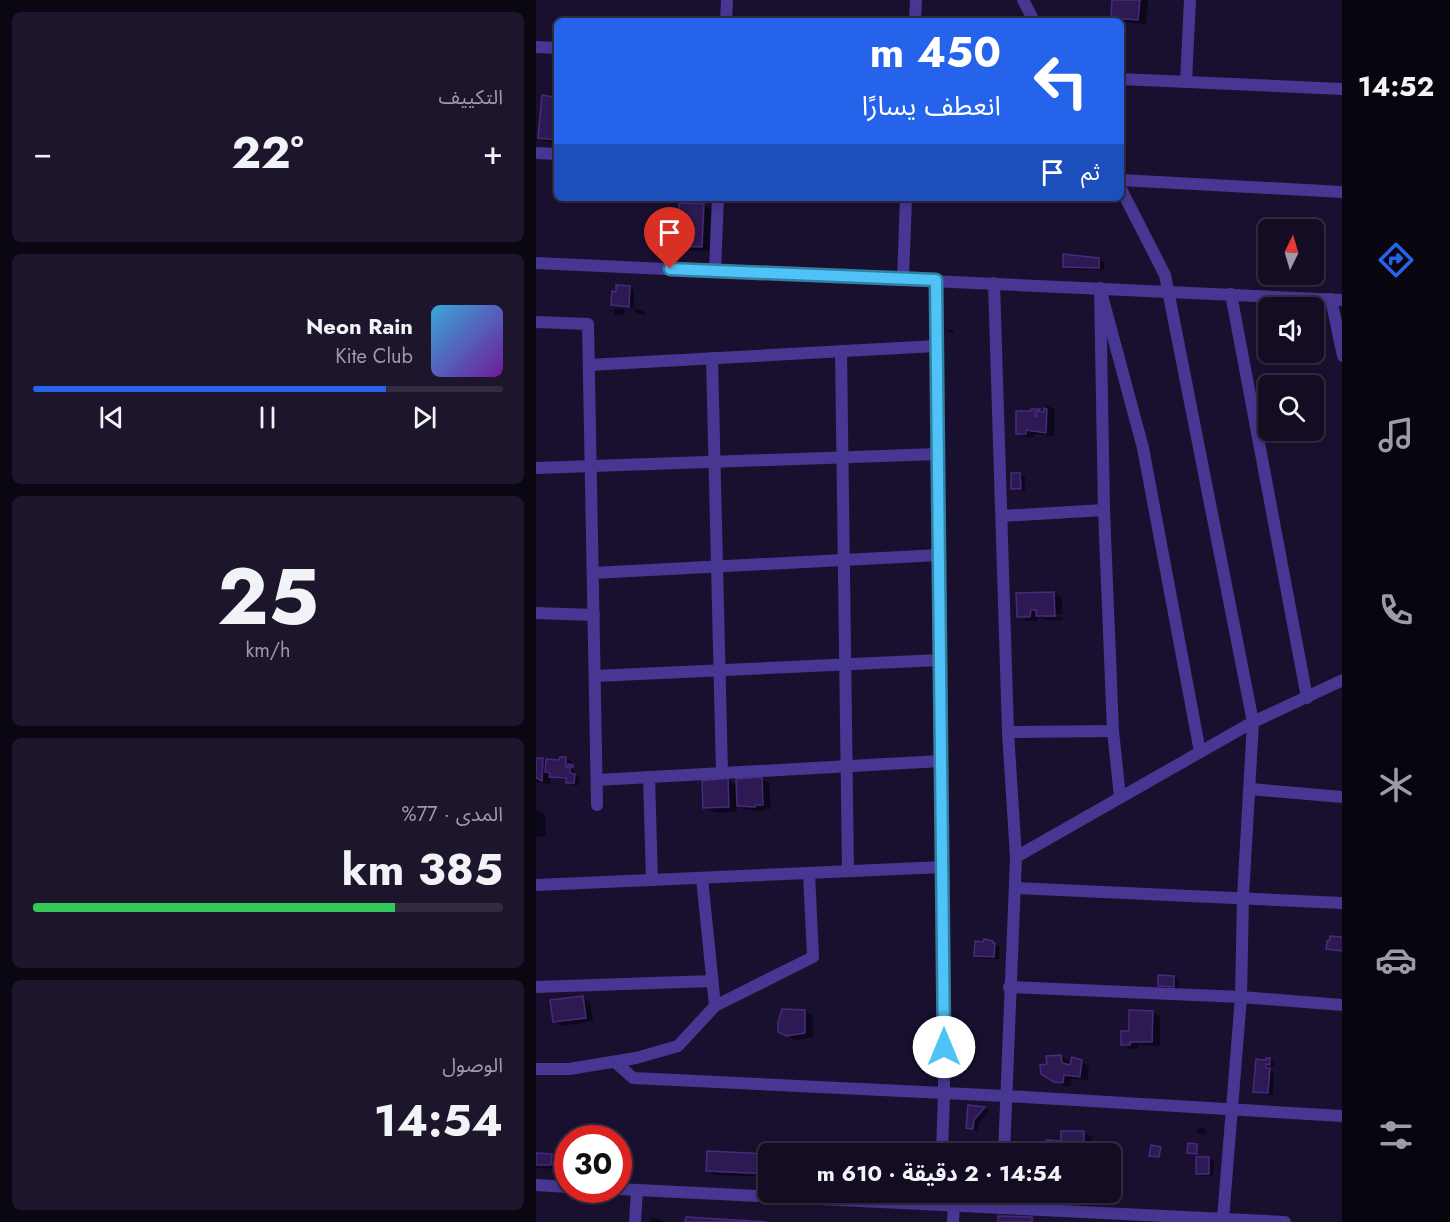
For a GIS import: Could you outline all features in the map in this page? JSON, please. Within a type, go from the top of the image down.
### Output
[{"type":"street","points":[[726,18],[727,0]]},
{"type":"street","points":[[915,18],[916,0]]},
{"type":"street","points":[[1023,0],[1032,18]]},
{"type":"street","points":[[1186,82],[1190,0]]},
{"type":"street","points":[[536,47],[554,48]]},
{"type":"street","points":[[1124,80],[1343,90]]},
{"type":"street","points":[[536,153],[554,154]]},
{"type":"street","points":[[1124,180],[1343,192]]},
{"type":"street","points":[[1124,195],[1165,275],[1253,722],[1243,897],[1241,997],[1223,1219]]},
{"type":"street","points":[[715,271],[718,201]]},
{"type":"street","points":[[903,279],[906,201]]},
{"type":"street","points":[[536,263],[1337,299],[1343,356]]},
{"type":"street","points":[[936,280],[943,867],[942,1143]]},
{"type":"street","points":[[994,283],[1008,732],[1016,857],[1004,1143]]},
{"type":"street","points":[[1100,288],[1103,510],[1113,731],[1120,797]]},
{"type":"street","points":[[1100,288],[1144,448],[1200,752]]},
{"type":"street","points":[[1231,294],[1307,698]]},
{"type":"street","points":[[536,322],[588,324],[598,805]]},
{"type":"street","points":[[589,365],[936,346]]},
{"type":"street","points":[[841,351],[848,871]]},
{"type":"street","points":[[712,358],[722,773]]},
{"type":"street","points":[[536,468],[938,454]]},
{"type":"street","points":[[1002,516],[1103,510]]},
{"type":"street","points":[[593,573],[939,555]]},
{"type":"street","points":[[536,613],[594,615]]},
{"type":"street","points":[[595,676],[940,660]]},
{"type":"street","points":[[1016,857],[1253,722],[1343,680]]},
{"type":"street","points":[[1008,732],[1113,731]]},
{"type":"street","points":[[597,780],[941,761]]},
{"type":"street","points":[[649,777],[652,880]]},
{"type":"street","points":[[1250,789],[1343,797]]},
{"type":"street","points":[[536,885],[943,867]]},
{"type":"street","points":[[536,1069],[569,1069],[615,1062],[678,1046],[715,1006],[813,957],[809,873]]},
{"type":"street","points":[[702,878],[715,1006]]},
{"type":"street","points":[[1015,888],[1343,903]]},
{"type":"street","points":[[536,987],[712,981]]},
{"type":"street","points":[[1009,987],[1241,997],[1343,1005]]},
{"type":"street","points":[[615,1062],[633,1078],[1006,1096],[1343,1116]]},
{"type":"street","points":[[536,1185],[554,1186]]},
{"type":"street","points":[[632,1190],[758,1194]]},
{"type":"street","points":[[635,1222],[637,1190]]},
{"type":"street","points":[[948,1203],[954,1206],[1001,1208],[1038,1216],[1285,1222]]},
{"type":"street","points":[[1001,1203],[1001,1208]]},
{"type":"street","points":[[953,1222],[954,1206]]},
{"type":"building","points":[[1112,0],[1140,0],[1138,20],[1111,18]]},
{"type":"building","points":[[542,95],[554,97],[554,140],[538,138]]},
{"type":"building","points":[[679,203],[704,204],[702,247],[678,246]]},
{"type":"building","points":[[1063,254],[1099,258],[1099,268],[1063,267]]},
{"type":"building","points":[[616,285],[630,286],[629,307],[611,305],[612,291],[616,292]]},
{"type":"building","points":[[1044,408],[1047,409],[1046,433],[1026,430],[1026,434],[1016,434],[1016,411],[1035,409],[1035,416],[1037,416],[1037,409],[1044,412]]},
{"type":"building","points":[[1011,473],[1020,473],[1021,489],[1011,489]]},
{"type":"building","points":[[1054,592],[1055,616],[1036,616],[1036,610],[1031,610],[1030,617],[1017,617],[1016,593]]},
{"type":"building","points":[[560,757],[566,757],[566,767],[568,764],[573,765],[570,767],[570,773],[575,774],[574,783],[566,783],[566,778],[549,777],[550,773],[545,772],[546,759],[559,760]]},
{"type":"building","points":[[536,758],[543,758],[542,781],[536,778]]},
{"type":"building","points":[[762,777],[763,805],[737,806],[736,779]]},
{"type":"building","points":[[728,778],[729,807],[703,808],[702,781]]},
{"type":"building","points":[[1330,936],[1343,937],[1343,951],[1326,949]]},
{"type":"building","points":[[984,939],[995,943],[994,957],[974,956],[975,941],[983,942]]},
{"type":"building","points":[[1158,975],[1174,976],[1174,987],[1158,986]]},
{"type":"building","points":[[583,996],[586,1018],[553,1022],[550,1000]]},
{"type":"building","points":[[782,1009],[805,1010],[805,1033],[786,1036],[778,1032]]},
{"type":"building","points":[[1129,1010],[1153,1011],[1152,1042],[1130,1042],[1130,1045],[1121,1045],[1121,1031],[1129,1031]]},
{"type":"building","points":[[1061,1055],[1062,1063],[1070,1065],[1072,1057],[1082,1060],[1080,1077],[1064,1075],[1063,1083],[1054,1082],[1041,1074],[1040,1065],[1047,1064],[1046,1056]]},
{"type":"building","points":[[1270,1058],[1270,1065],[1266,1064],[1266,1068],[1270,1068],[1268,1093],[1253,1092],[1256,1059],[1266,1060]]},
{"type":"building","points":[[968,1105],[985,1107],[974,1120],[973,1129],[966,1128]]},
{"type":"building","points":[[1061,1131],[1084,1131],[1084,1143],[1046,1143],[1046,1140],[1061,1141]]},
{"type":"building","points":[[1188,1143],[1197,1144],[1197,1154],[1187,1153]]},
{"type":"building","points":[[1151,1145],[1161,1147],[1159,1157],[1149,1156]]},
{"type":"building","points":[[707,1151],[758,1154],[758,1174],[706,1171]]},
{"type":"building","points":[[536,1153],[552,1154],[551,1165],[536,1165]]},
{"type":"building","points":[[1196,1157],[1209,1157],[1209,1174],[1196,1174]]},
{"type":"building","points":[[998,1216],[1032,1217],[1032,1222],[998,1222]]},
{"type":"building","points":[[686,1217],[767,1222],[685,1222]]},
{"type":"route","points":[[670,269],[936,280],[944,1047]]}]
